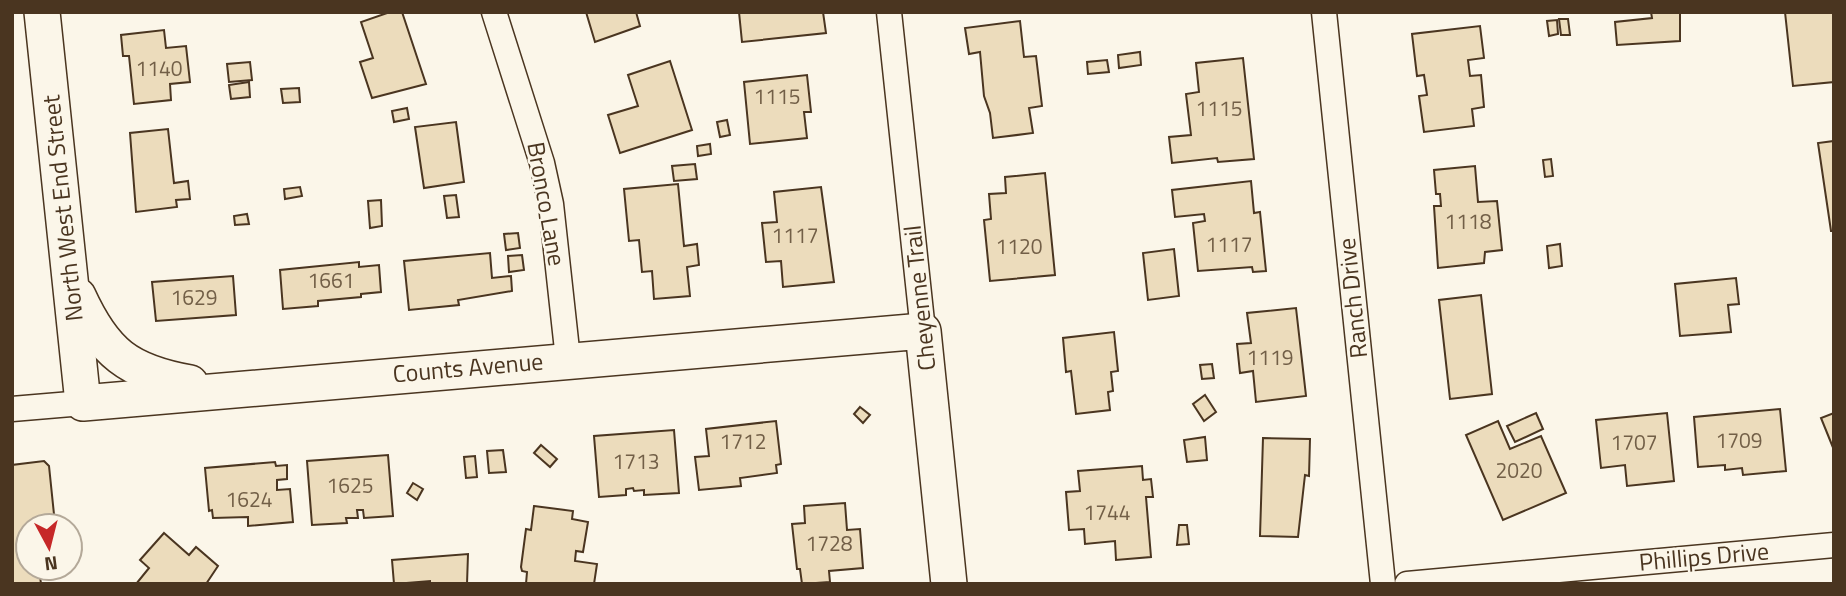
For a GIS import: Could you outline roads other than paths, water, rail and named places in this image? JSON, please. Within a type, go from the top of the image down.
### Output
[{"type":"street","name":"North West End Street","points":[[42,12],[83,403]]},
{"type":"street","name":"Bronco Lane","points":[[494,12],[542,163],[551,204],[568,359]]},
{"type":"street","name":"Cheyenne Trail","points":[[889,12],[949,584]]},
{"type":"street","name":"Ranch Drive","points":[[1324,12],[1383,584]]},
{"type":"street","points":[[70,281],[92,327],[132,367],[153,376],[228,390]]},
{"type":"street","name":"Counts Avenue","points":[[12,409],[568,359],[923,331]]},
{"type":"street","name":"Phillips Drive","points":[[1407,584],[1834,545]]}]
